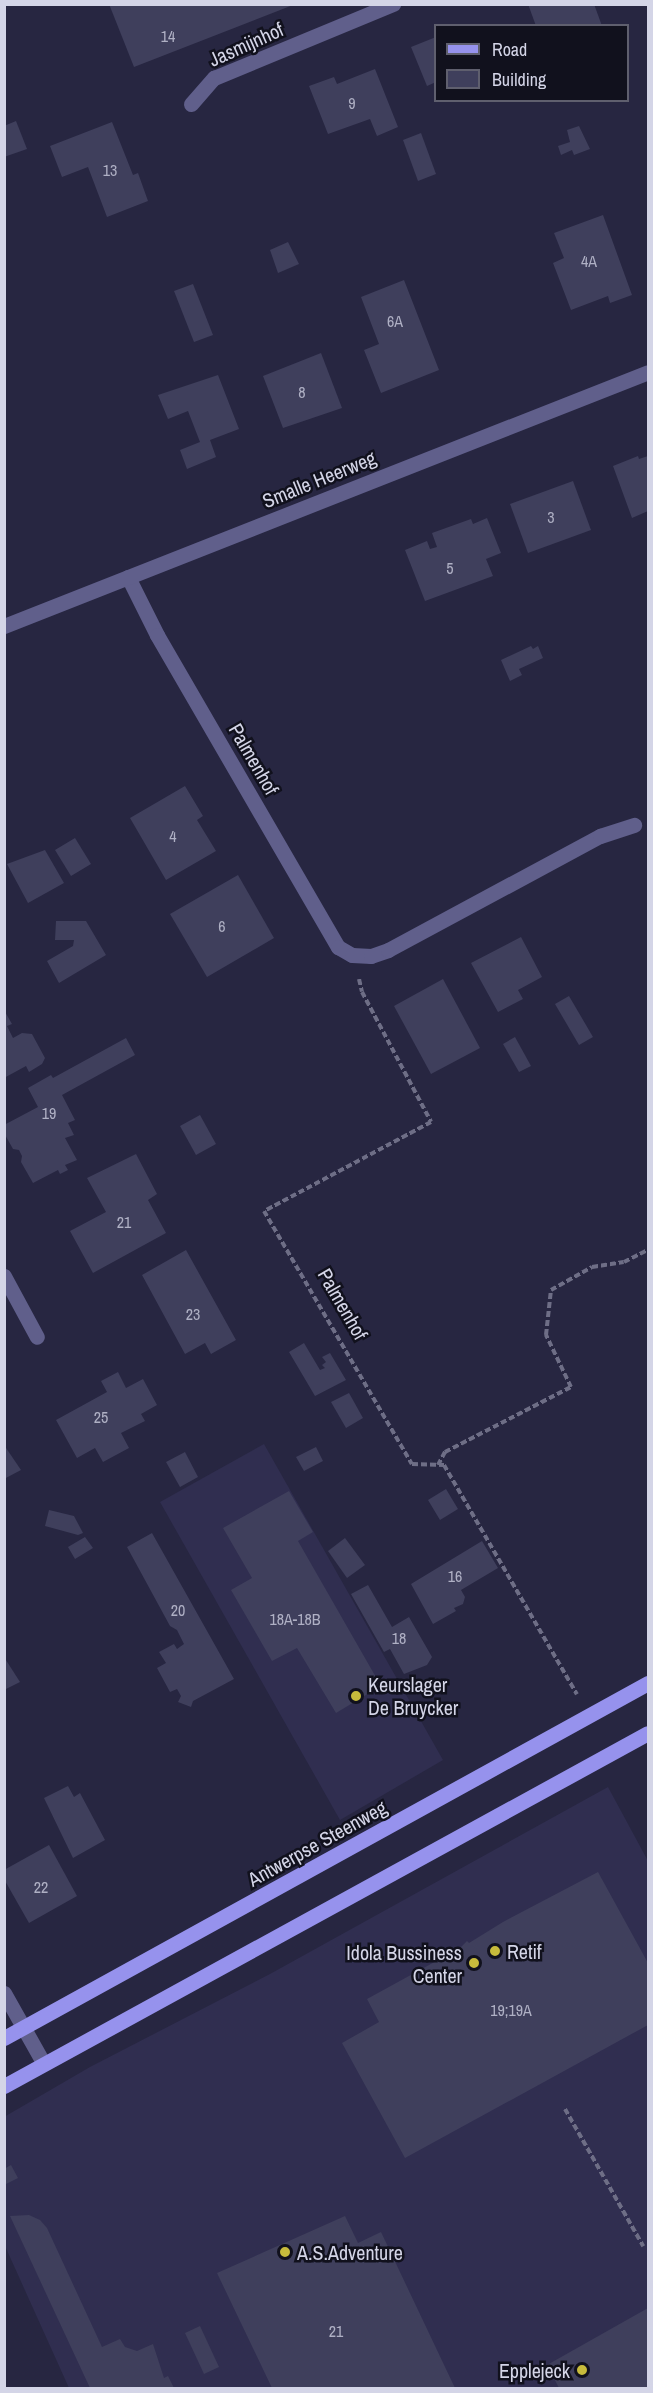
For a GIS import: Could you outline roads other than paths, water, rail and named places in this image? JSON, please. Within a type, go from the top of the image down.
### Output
[{"type":"main road","name":"Antwerpse Steenweg","points":[[4,2038],[648,1683]]},
{"type":"main road","points":[[4,2086],[648,1733]]},
{"type":"street","name":"Jasmijnhof","points":[[191,104],[214,78],[393,4]]},
{"type":"street","name":"Smalle Heerweg","points":[[4,626],[648,372]]},
{"type":"street","name":"Palmenhof","points":[[128,577],[157,635],[338,947],[352,955],[372,957],[388,950],[600,836],[634,825]]},
{"type":"street","points":[[4,1276],[37,1337]]},
{"type":"street","points":[[4,1993],[44,2064]]},
{"type":"place","name":"Keurslager De Bruycker","points":[[356,1696]]},
{"type":"place","name":"Retif","points":[[495,1951]]},
{"type":"place","name":"Idola Bussiness Center","points":[[474,1963]]},
{"type":"place","name":"A.S.Adventure","points":[[285,2252]]},
{"type":"place","name":"Epplejeck","points":[[582,2370]]}]
